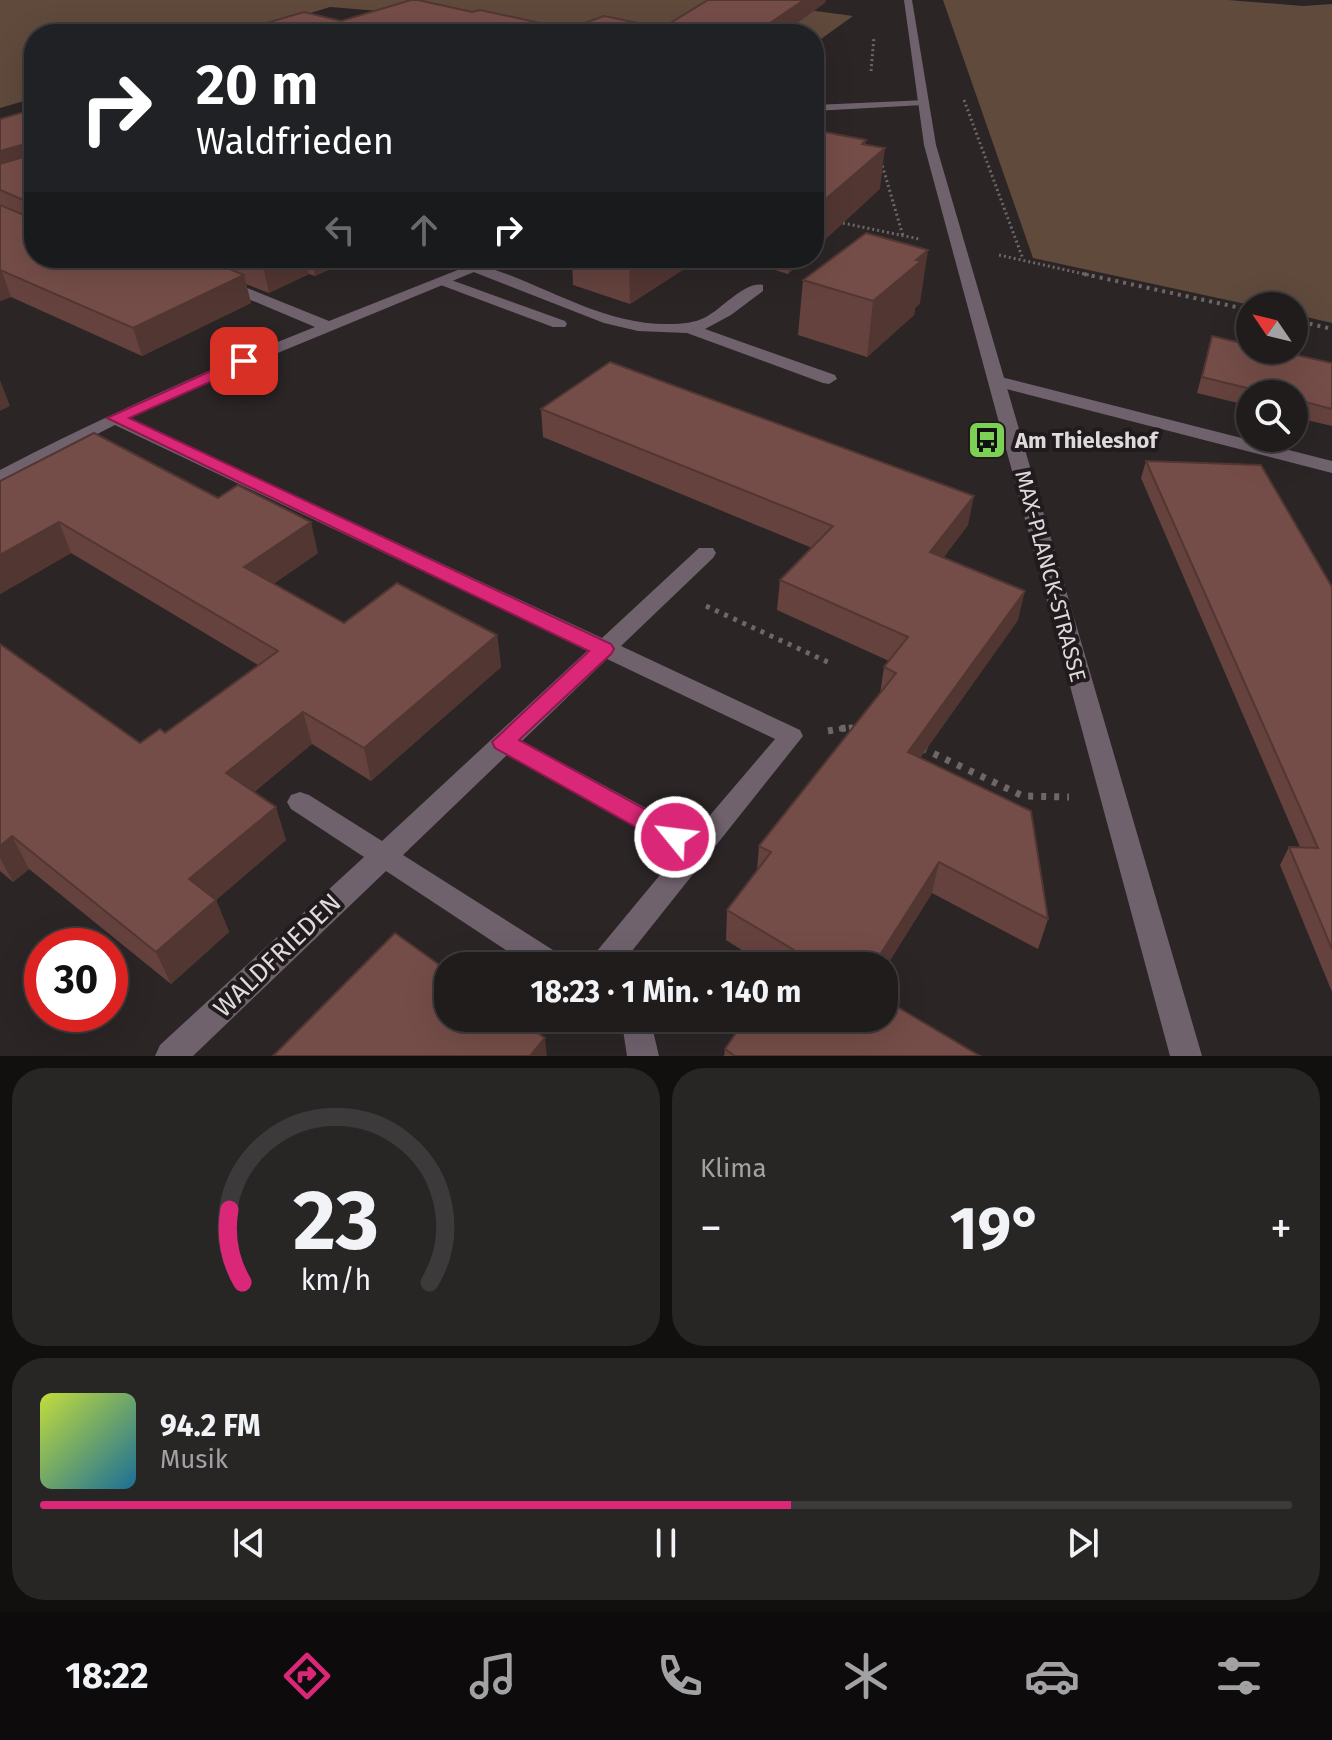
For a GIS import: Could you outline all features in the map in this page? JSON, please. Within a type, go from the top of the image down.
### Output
[{"type":"street","name":"MAX-PLANCK-STRASSE","points":[[908,0],[930,145],[1186,1056]]},
{"type":"street","points":[[824,107],[923,102]]},
{"type":"street","points":[[0,477],[115,418],[216,372],[476,268],[607,318],[665,328],[689,328],[715,320],[758,288]]},
{"type":"street","points":[[204,275],[330,327]]},
{"type":"street","points":[[443,281],[559,324]]},
{"type":"street","points":[[689,328],[829,379]]},
{"type":"street","points":[[997,381],[1332,467]]},
{"type":"street","points":[[115,418],[791,736],[614,952]]},
{"type":"street","name":"WALDFRIEDEN","points":[[171,1056],[383,853],[706,553]]},
{"type":"street","points":[[503,742],[699,850]]},
{"type":"street","points":[[300,802],[533,952]]},
{"type":"street","points":[[639,1032],[643,1056]]},
{"type":"path","points":[[959,87],[1024,260]]},
{"type":"path","points":[[829,220],[1236,307]]},
{"type":"path","points":[[1308,323],[1332,329]]},
{"type":"path","points":[[668,588],[832,664]]},
{"type":"path","points":[[791,736],[871,724]]},
{"type":"path","points":[[913,744],[1023,796],[1113,799]]},
{"type":"shaded area","points":[[0,0],[735,0],[853,16],[824,37],[824,24],[543,24],[330,7],[275,24],[24,24],[24,101],[0,108]]},
{"type":"shaded area","points":[[943,0],[1228,0],[1303,6],[1332,4],[1332,323],[1308,317],[1308,292],[1236,292],[1236,302],[1033,258]]},
{"type":"building","points":[[418,0],[545,24],[263,24],[304,12],[341,21]]},
{"type":"building","points":[[708,0],[804,0],[769,24],[669,24]]},
{"type":"building","points":[[604,16],[643,24],[582,24]]},
{"type":"building","points":[[24,112],[24,144],[0,151],[0,119]]},
{"type":"building","points":[[824,132],[866,140],[862,144],[885,148],[824,200]]},
{"type":"building","points":[[24,157],[24,200],[0,190],[0,164]]},
{"type":"building","points":[[0,205],[24,215],[24,268],[227,268],[244,275],[133,328],[0,270]]},
{"type":"building","points":[[866,233],[928,250],[916,260],[921,261],[873,301],[803,280],[819,268],[824,268],[824,264]]},
{"type":"building","points":[[1212,336],[1236,342],[1236,364],[1308,364],[1308,358],[1332,363],[1332,409],[1308,403],[1308,380],[1236,380],[1236,385],[1202,377]]},
{"type":"building","points":[[610,362],[974,496],[930,552],[1025,591],[908,752],[1031,811],[1048,919],[939,862],[882,952],[792,952],[794,950],[727,910],[771,852],[759,846],[896,673],[884,667],[908,637],[780,580],[833,526],[541,409]]},
{"type":"building","points":[[94,433],[218,498],[238,485],[311,522],[244,567],[344,623],[397,583],[497,635],[364,748],[303,712],[226,773],[276,807],[189,879],[216,900],[156,952],[12,836],[0,846],[0,644],[140,743],[160,729],[165,733],[278,651],[59,522],[0,555],[0,481]]},
{"type":"building","points":[[1146,461],[1261,465],[1332,587],[1332,949],[1289,847],[1318,848]]},
{"type":"building","points":[[395,933],[434,961],[434,1032],[536,1032],[545,1038],[530,1056],[273,1056]]},
{"type":"building","points":[[898,1007],[980,1056],[735,1056],[725,1049],[737,1032],[898,1032]]},
{"type":"place","name":"Am Thieleshof","points":[[987,440]]},
{"type":"route","points":[[244,361],[115,418],[603,649],[503,742],[675,837]]}]
